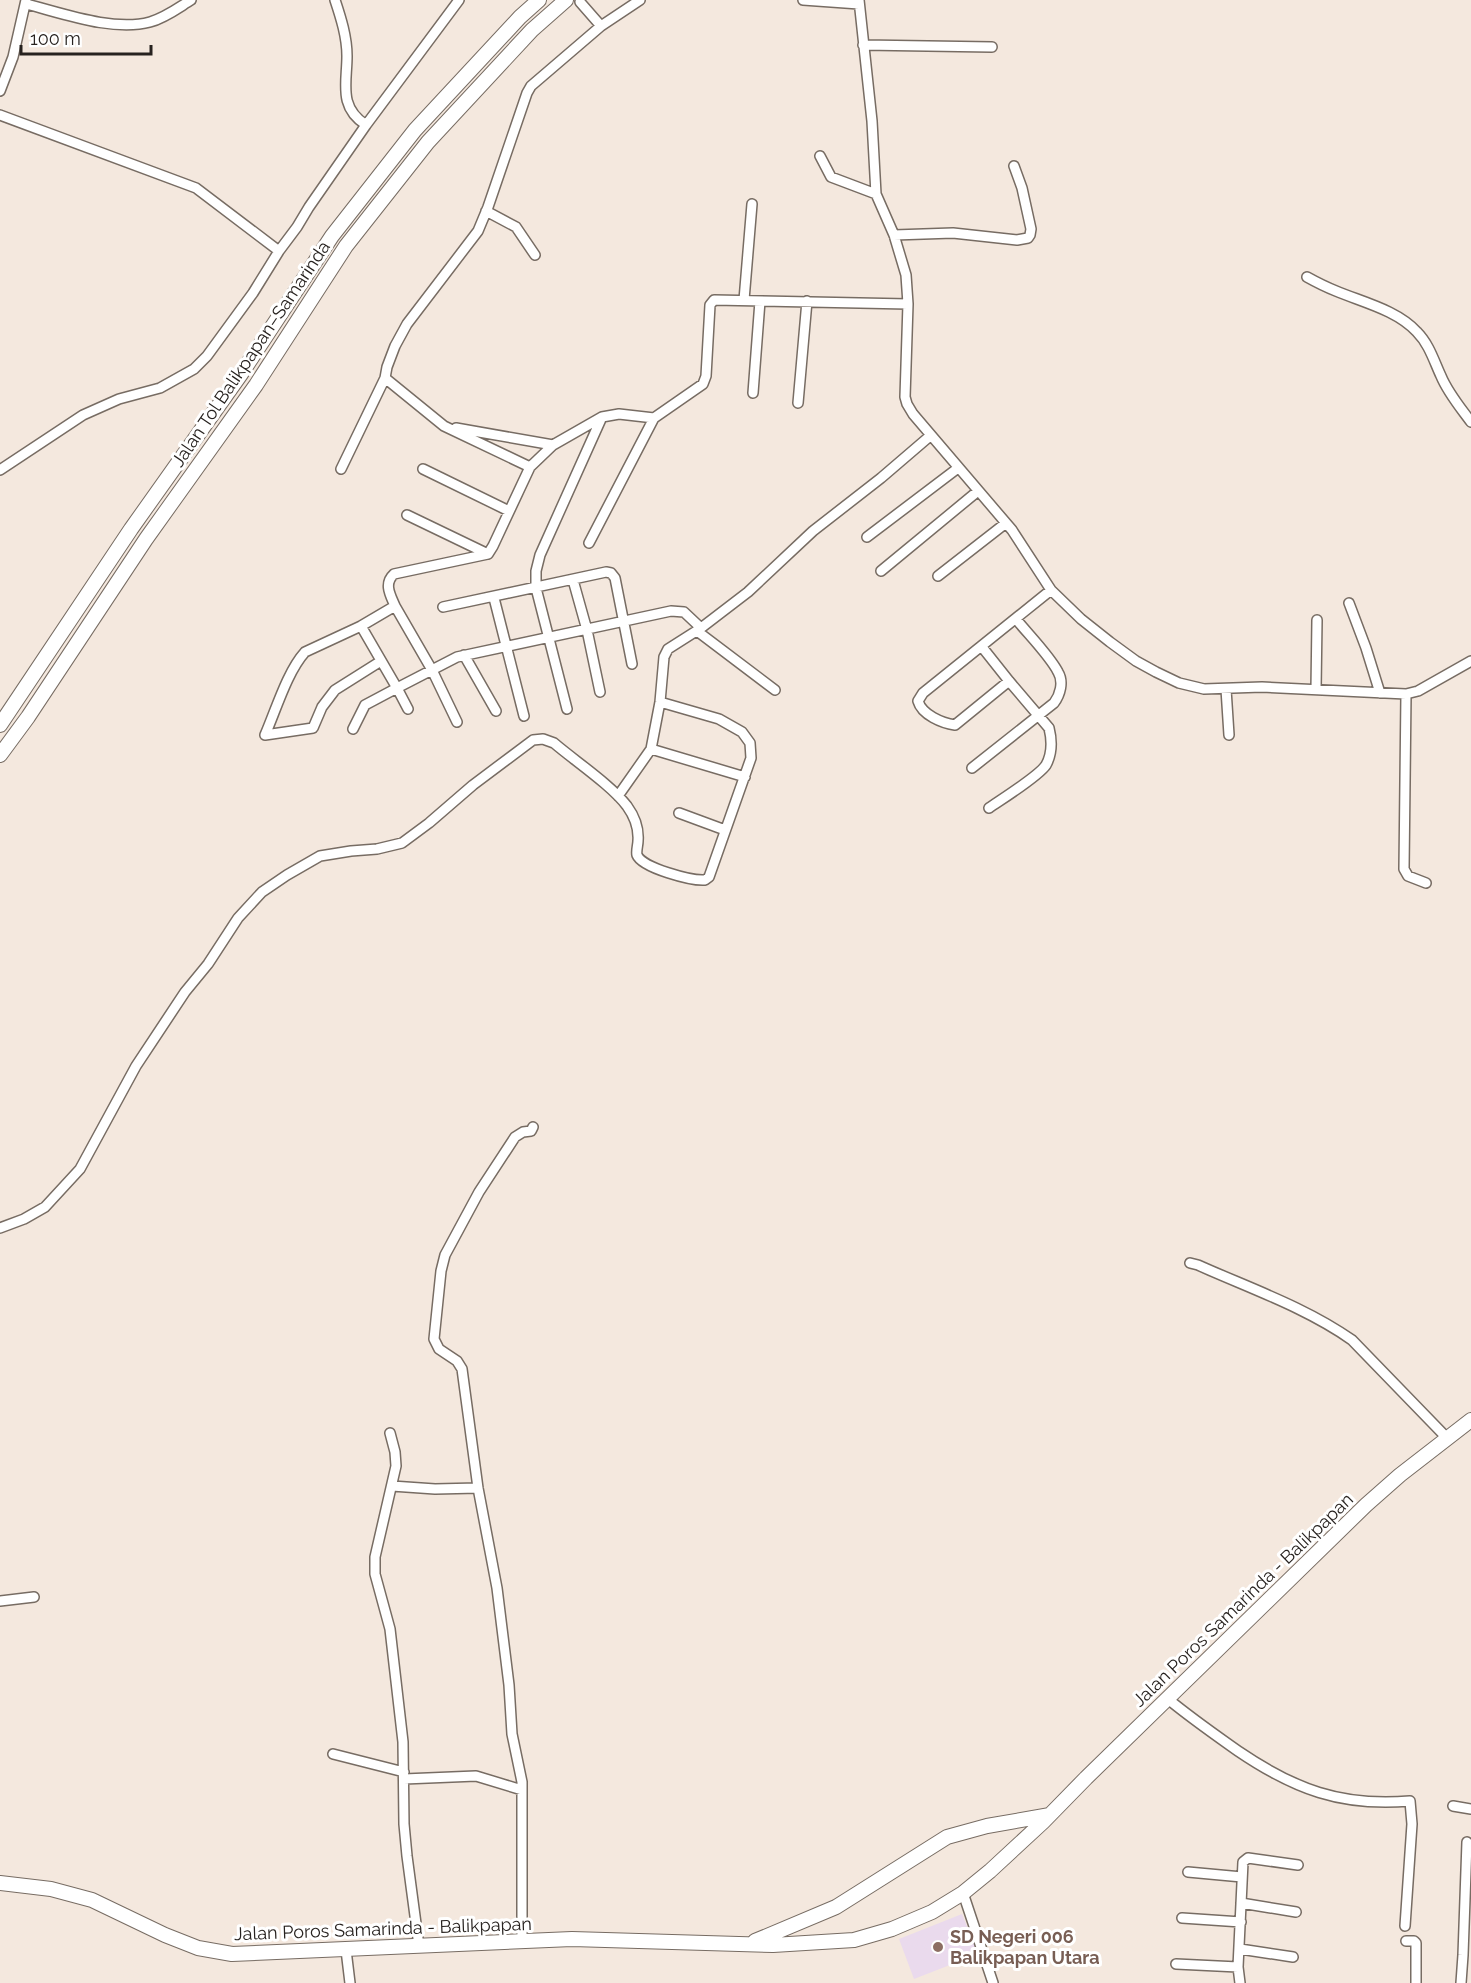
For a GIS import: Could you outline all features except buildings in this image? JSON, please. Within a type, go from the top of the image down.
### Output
[{"type":"highway","name":"Jalan Tol Balikpapan–Samarinda","points":[[0,725],[131,529],[241,374],[332,236],[415,130],[520,17],[539,0]]},
{"type":"highway","name":"Jalan Tol Balikpapan–Samarinda","points":[[0,755],[28,717],[146,539],[256,384],[346,246],[428,142],[532,30],[566,0]]},
{"type":"highway","name":"Jalan Poros Samarinda - Balikpapan","points":[[0,1883],[51,1889],[92,1900],[165,1935],[211,1951],[232,1954],[616,1939],[745,1944],[813,1944],[854,1941],[892,1929],[932,1912],[963,1893],[990,1871],[1366,1505],[1400,1475],[1471,1420]]},
{"type":"highway","name":"Jalan Poros Samarinda - Balikpapan","points":[[745,1944],[771,1936],[836,1907],[947,1837],[1050,1815]]},
{"type":"street","points":[[0,91],[13,57],[26,2],[84,19],[123,26],[153,22],[191,0]]},
{"type":"street","points":[[335,0],[341,18],[347,55],[345,92],[359,120],[366,124]]},
{"type":"street","points":[[0,470],[83,415],[119,399],[160,388],[194,369],[207,356],[355,144],[366,124],[459,0]]},
{"type":"street","points":[[341,470],[385,378],[395,346],[407,324],[477,231],[531,86],[601,26],[640,0]]},
{"type":"street","points":[[803,0],[859,2],[872,121],[876,194],[894,235],[906,275],[908,304],[905,398],[909,408],[930,436],[1006,523],[1051,590],[1081,619],[1136,661],[1191,687],[1204,689],[1262,687],[1406,694],[1418,691],[1471,660]]},
{"type":"street","points":[[580,2],[601,26]]},
{"type":"street","points":[[863,45],[992,47]]},
{"type":"street","points":[[0,115],[196,188],[279,251]]},
{"type":"street","points":[[820,156],[831,177],[876,194]]},
{"type":"street","points":[[894,235],[953,233],[1017,240],[1028,238],[1031,229],[1022,188],[1014,166]]},
{"type":"street","points":[[744,300],[752,204]]},
{"type":"street","points":[[486,211],[516,227],[535,255]]},
{"type":"street","points":[[1307,277],[1334,291],[1396,316],[1420,334],[1451,396],[1471,422]]},
{"type":"street","points":[[589,543],[654,418],[706,381],[712,302],[718,299],[908,304]]},
{"type":"street","points":[[753,393],[760,301]]},
{"type":"street","points":[[798,403],[807,301]]},
{"type":"street","points":[[385,378],[444,426],[530,467]]},
{"type":"street","points":[[457,722],[432,670],[395,606],[388,584],[390,578],[394,574],[488,554],[494,546],[530,467],[553,445],[602,417],[619,414],[654,418]]},
{"type":"street","points":[[567,709],[536,588],[536,571],[540,555],[602,417]]},
{"type":"street","points":[[444,426],[553,445]]},
{"type":"street","points":[[618,796],[651,749],[660,702],[664,657],[668,649],[699,630],[748,592],[813,531],[930,436]]},
{"type":"street","points":[[867,537],[958,468]]},
{"type":"street","points":[[423,470],[509,511]]},
{"type":"street","points":[[881,571],[978,491]]},
{"type":"street","points":[[407,515],[488,554]]},
{"type":"street","points":[[938,576],[1006,523]]},
{"type":"street","points":[[443,607],[606,572],[614,575],[632,664]]},
{"type":"street","points":[[573,580],[587,630],[600,692]]},
{"type":"street","points":[[1009,681],[955,725],[936,718],[918,702],[923,693],[1051,590]]},
{"type":"street","points":[[494,597],[524,716]]},
{"type":"street","points":[[1348,603],[1366,648],[1380,693]]},
{"type":"street","points":[[381,661],[335,690],[322,707],[313,728],[265,735],[292,672],[305,652],[361,626],[395,606]]},
{"type":"street","points":[[353,729],[365,705],[449,660],[671,611],[681,611],[699,630],[775,690]]},
{"type":"street","points":[[972,768],[1054,703],[1058,697],[1061,682],[1059,673],[1016,619]]},
{"type":"street","points":[[1316,689],[1317,620]]},
{"type":"street","points":[[361,626],[408,709]]},
{"type":"street","points":[[982,647],[1049,728],[1051,736],[1046,764],[1042,770],[990,808]]},
{"type":"street","points":[[464,655],[495,711]]},
{"type":"street","points":[[1226,689],[1229,735]]},
{"type":"street","points":[[1406,694],[1404,869],[1408,876],[1426,883]]},
{"type":"street","points":[[0,1228],[45,1208],[80,1169],[136,1066],[238,918],[262,892],[320,856],[377,849],[402,843],[533,740],[543,739],[554,742],[618,796],[632,812],[636,822],[639,833],[637,852],[639,857],[653,867],[693,880],[705,880],[709,877],[751,758],[750,743],[742,732],[720,719],[660,702]]},
{"type":"street","points":[[651,749],[745,777]]},
{"type":"street","points":[[679,813],[725,830]]},
{"type":"street","points":[[522,1941],[522,1790],[520,1767],[512,1734],[509,1685],[497,1588],[478,1488],[462,1369],[456,1361],[439,1349],[434,1339],[439,1283],[445,1255],[479,1192],[515,1137],[523,1132],[531,1131],[533,1127]]},
{"type":"street","points":[[1190,1263],[1198,1264],[1314,1316],[1336,1329],[1352,1340],[1447,1438]]},
{"type":"street","points":[[390,1433],[396,1466],[375,1565],[377,1582],[390,1629],[403,1742],[404,1824],[419,1946]]},
{"type":"street","points":[[392,1486],[435,1489],[478,1488]]},
{"type":"street","points":[[0,1601],[34,1597]]},
{"type":"street","points":[[1168,1699],[1202,1727],[1260,1766],[1301,1787],[1333,1797],[1367,1802],[1410,1801],[1412,1824],[1405,1926]]},
{"type":"street","points":[[333,1754],[404,1775],[476,1776],[522,1790]]},
{"type":"street","points":[[1453,1806],[1471,1809]]},
{"type":"street","points":[[1461,1983],[1467,1842]]},
{"type":"street","points":[[1239,1983],[1242,1876],[1245,1859],[1298,1865]]},
{"type":"street","points":[[1188,1872],[1242,1876]]},
{"type":"street","points":[[963,1893],[993,1983]]},
{"type":"street","points":[[1241,1904],[1296,1912]]},
{"type":"street","points":[[1182,1918],[1241,1922]]},
{"type":"street","points":[[1406,1941],[1416,1943],[1416,1983]]},
{"type":"street","points":[[1240,1949],[1293,1957]]},
{"type":"street","points":[[346,1950],[350,1983]]},
{"type":"street","points":[[1176,1964],[1238,1967]]},
{"type":"shaded area","name":"SD Negeri 006 Balikpapan Utara","points":[[962,1914],[978,1954],[914,1979],[899,1939]]},
{"type":"place","name":"SD Negeri 006 Balikpapan Utara","points":[[938,1947]]}]
